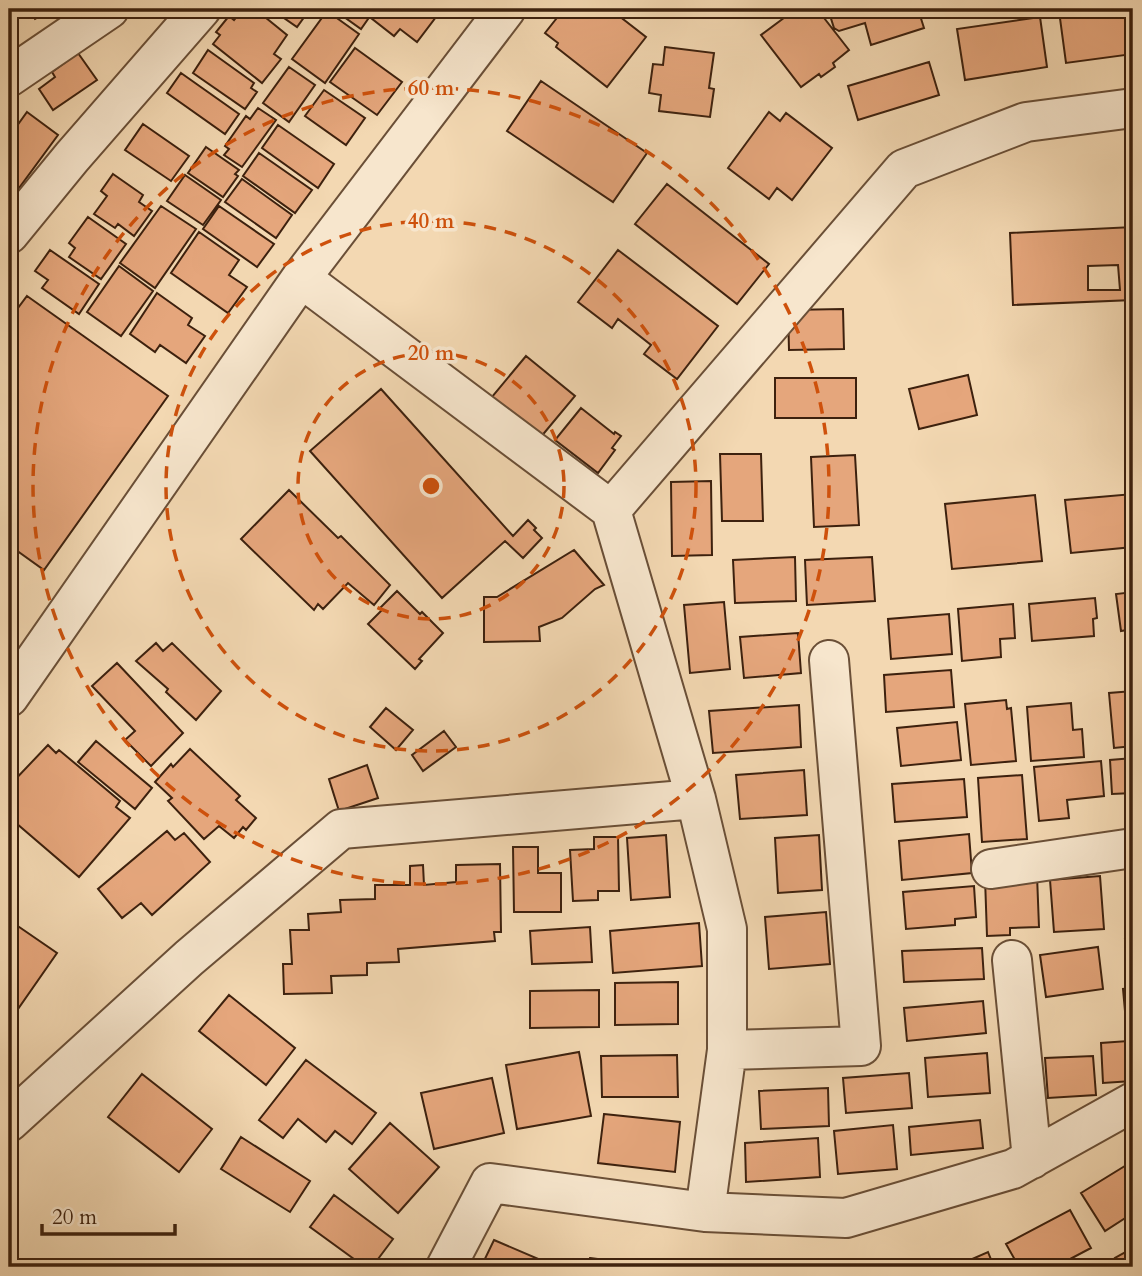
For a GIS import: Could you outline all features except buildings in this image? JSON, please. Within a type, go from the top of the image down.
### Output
[{"type":"street","points":[[9,77],[109,9]]},
{"type":"street","points":[[9,234],[201,9]]},
{"type":"street","points":[[9,697],[301,278],[506,9]]},
{"type":"street","points":[[611,510],[904,169],[1026,122],[1133,108]]},
{"type":"street","points":[[301,278],[611,510],[696,799],[727,929],[727,1050],[705,1212]]},
{"type":"street","points":[[727,1050],[861,1045],[829,660]]},
{"type":"street","points":[[9,1122],[189,958],[341,828],[696,799]]},
{"type":"street","points":[[991,869],[1133,848]]},
{"type":"street","points":[[1012,960],[1032,1159]]},
{"type":"street","points":[[446,1267],[490,1183],[705,1212],[846,1218],[1013,1170],[1133,1102]]}]
